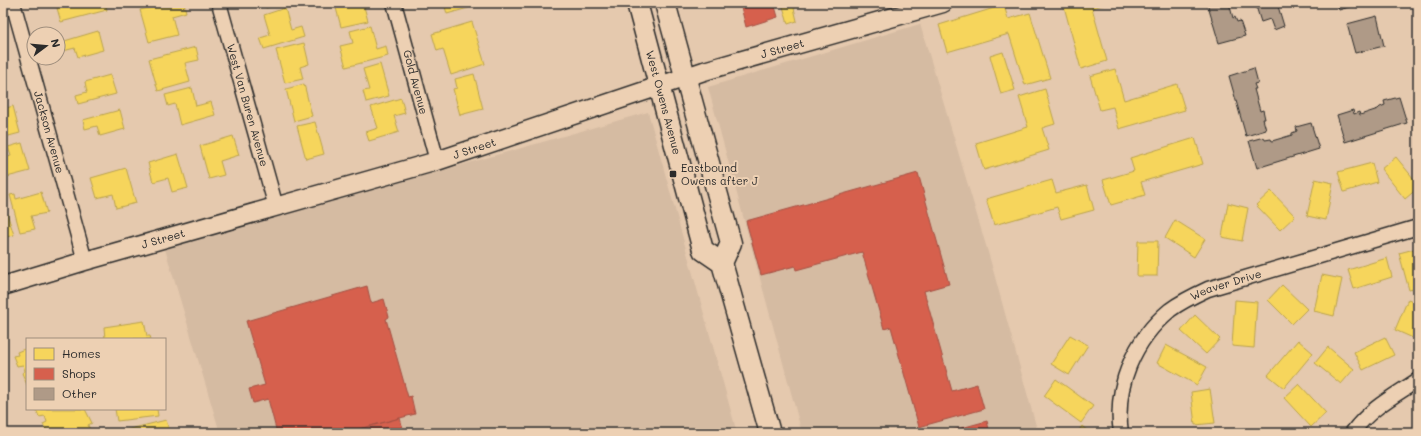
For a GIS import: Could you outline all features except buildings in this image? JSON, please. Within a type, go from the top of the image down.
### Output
[{"type":"main road","name":"West Owens Avenue","points":[[637,3],[703,250],[722,263]]},
{"type":"main road","points":[[665,3],[731,244],[722,263],[770,433]]},
{"type":"street","name":"Jackson Avenue","points":[[13,3],[85,261]]},
{"type":"street","name":"West Van Buren Avenue","points":[[219,3],[276,207]]},
{"type":"street","name":"Gold Avenue","points":[[394,3],[438,161]]},
{"type":"street","name":"J Street","points":[[3,286],[85,261],[438,161],[685,76],[943,3]]},
{"type":"street","name":"Weaver Drive","points":[[1121,433],[1120,398],[1124,379],[1132,358],[1141,342],[1155,324],[1188,298],[1208,289],[1418,227]]},
{"type":"street","points":[[1352,433],[1359,423],[1374,409],[1418,380]]},
{"type":"shaded area","points":[[920,24],[990,259],[1038,433],[802,433],[708,87]]},
{"type":"shaded area","points":[[648,112],[737,433],[220,433],[165,249]]},
{"type":"place","name":"Eastbound Owens after J","points":[[673,174]]}]
